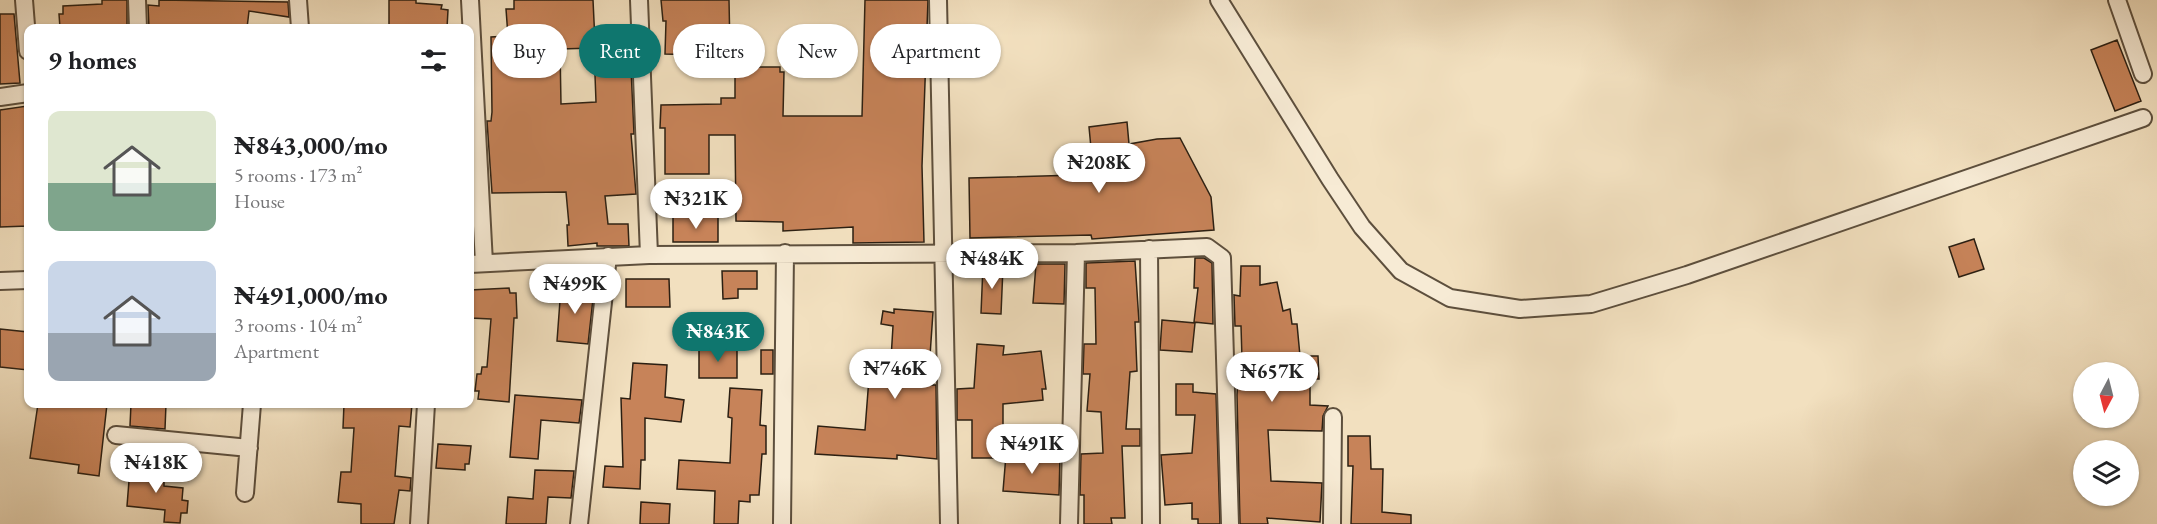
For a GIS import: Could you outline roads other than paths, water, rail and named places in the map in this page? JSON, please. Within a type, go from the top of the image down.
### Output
[{"type":"street","points":[[24,0],[26,24]]},
{"type":"street","points":[[137,0],[138,24]]},
{"type":"street","points":[[298,0],[300,24]]},
{"type":"street","points":[[470,0],[471,24]]},
{"type":"street","points":[[639,0],[648,255]]},
{"type":"street","points":[[938,0],[949,524]]},
{"type":"street","points":[[1219,0],[1362,227],[1401,271],[1450,298],[1520,309],[1591,304],[1687,275],[2143,118]]},
{"type":"street","points":[[2117,0],[2143,74]]},
{"type":"street","points":[[0,97],[24,94]]},
{"type":"street","points":[[474,151],[477,264],[648,255],[1076,253],[1207,247],[1222,258],[1230,524]]},
{"type":"street","points":[[1149,249],[1151,524]]},
{"type":"street","points":[[782,524],[785,253]]},
{"type":"street","points":[[1069,524],[1076,253]]},
{"type":"street","points":[[579,524],[608,256]]},
{"type":"street","points":[[0,281],[24,280]]},
{"type":"street","points":[[245,493],[252,408]]},
{"type":"street","points":[[419,524],[426,408]]},
{"type":"street","points":[[1332,524],[1333,417]]},
{"type":"street","points":[[116,435],[249,448]]}]
